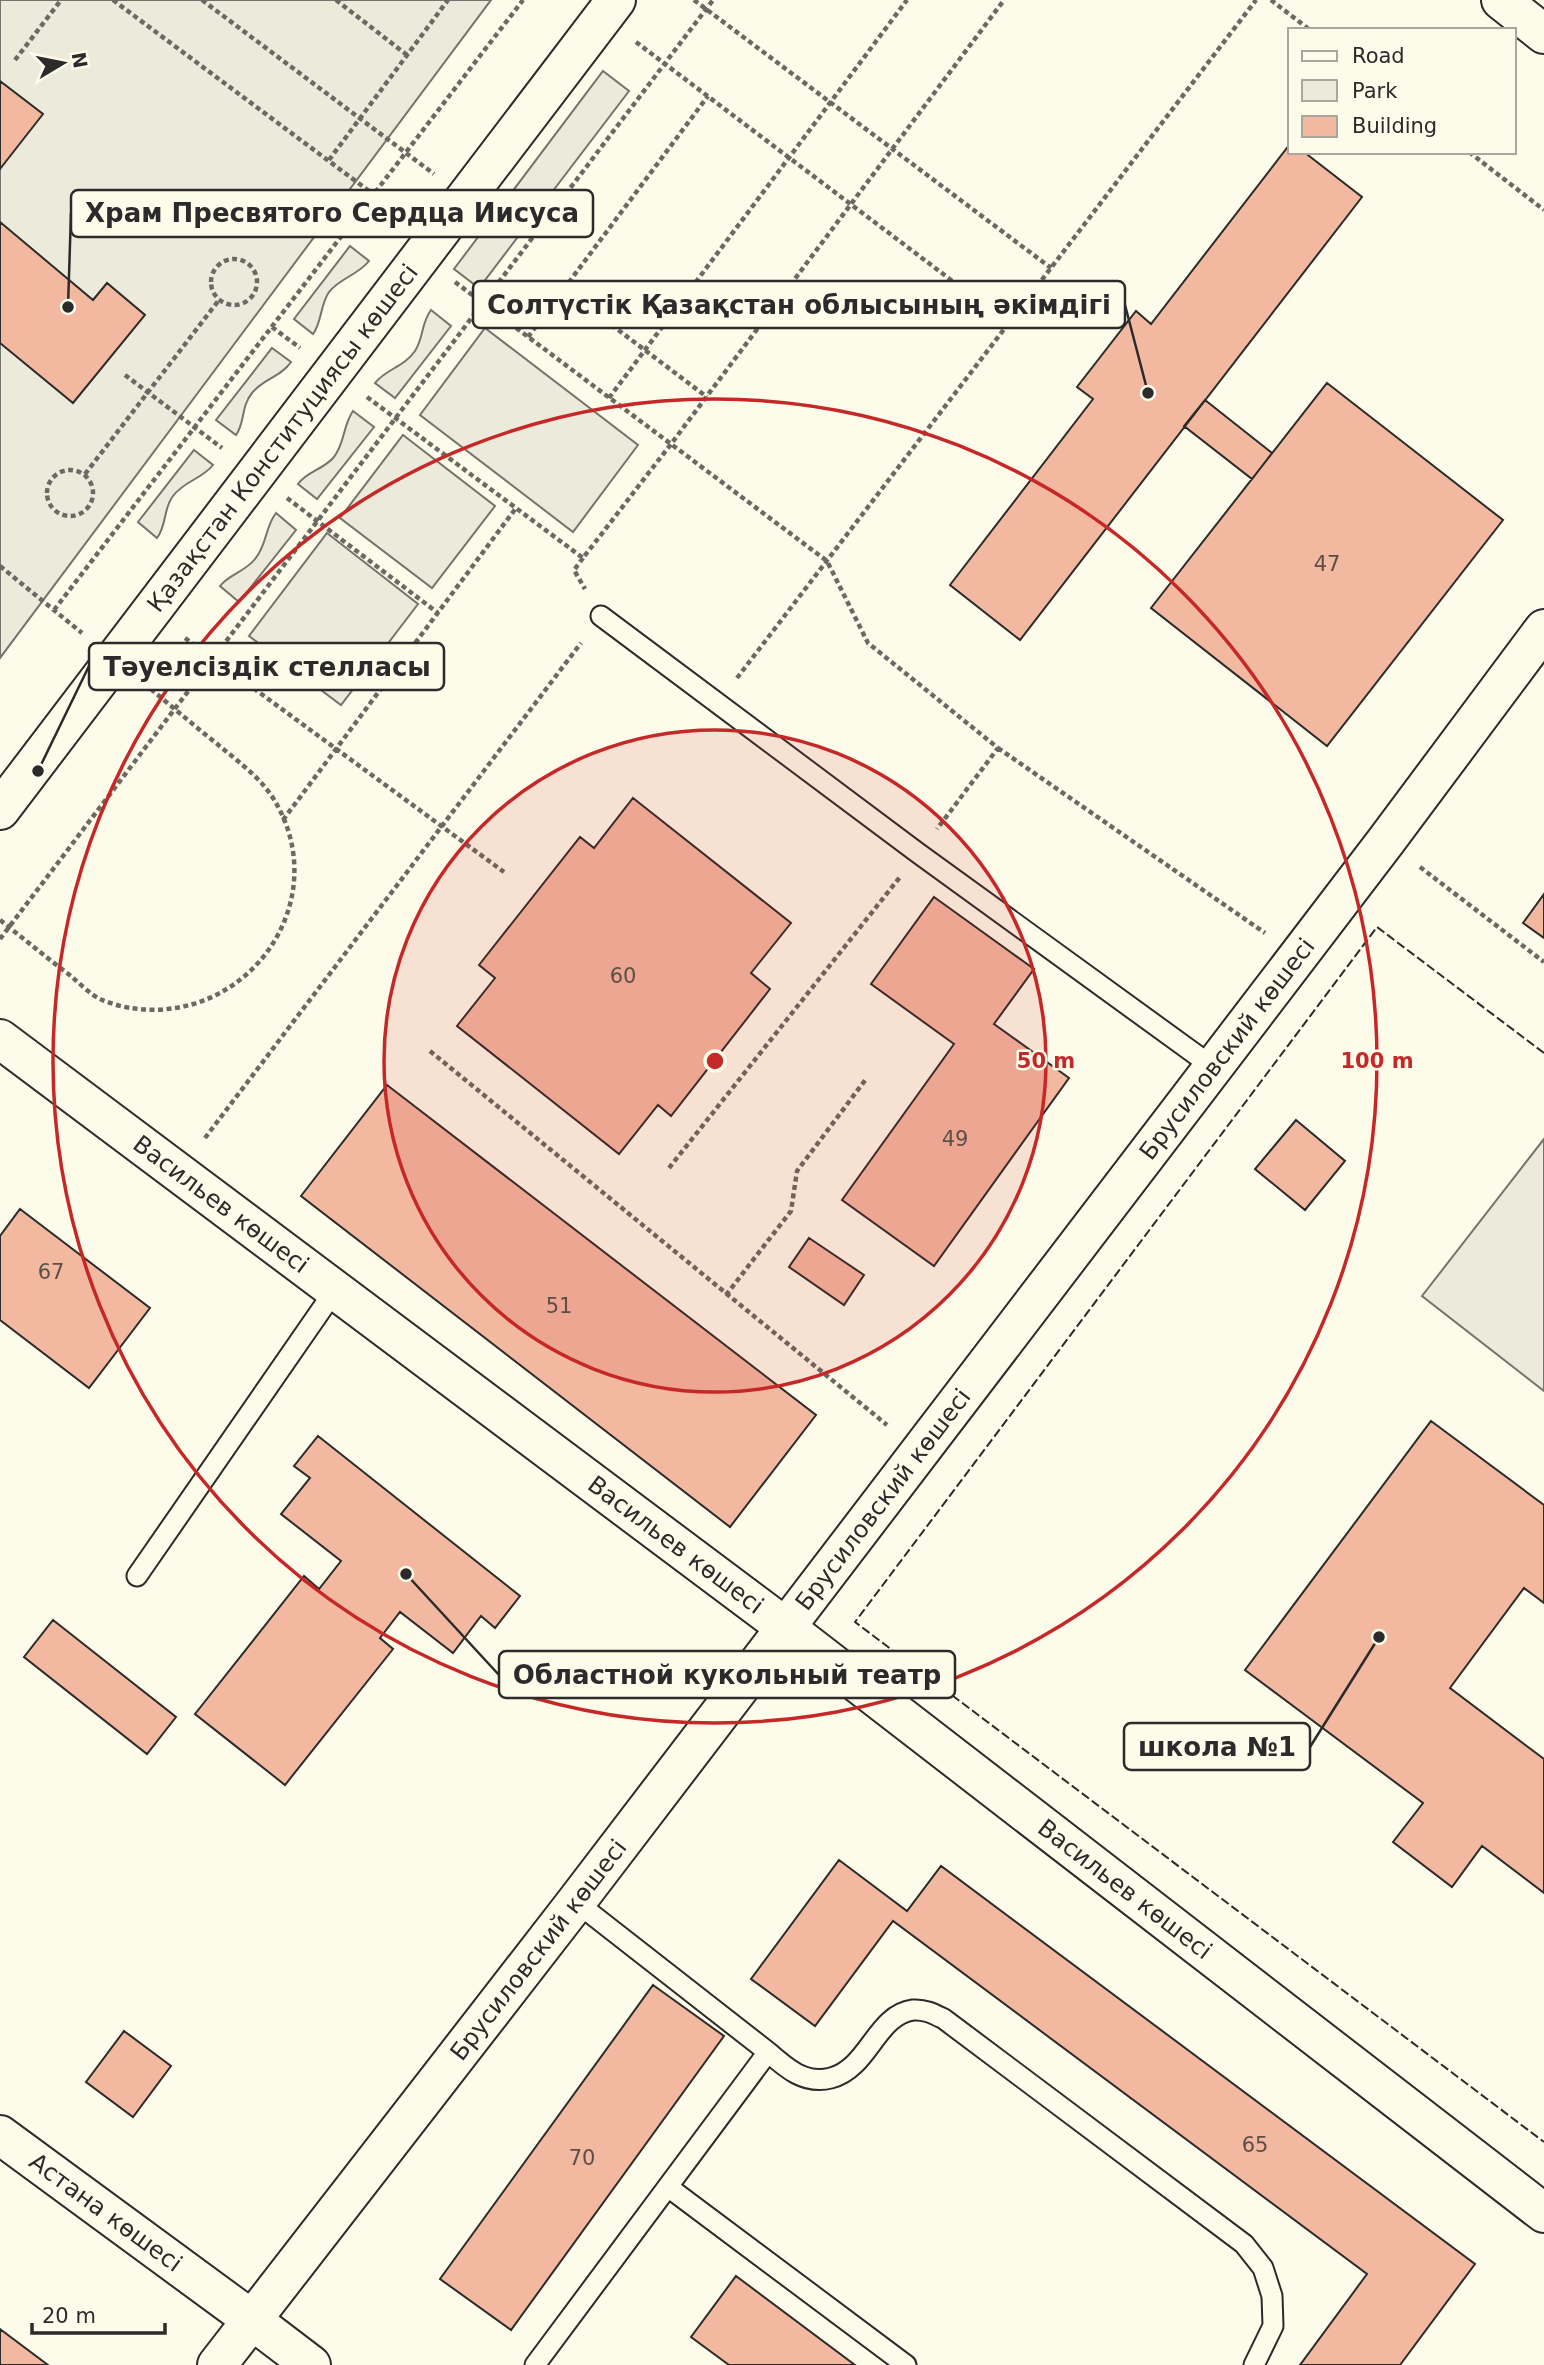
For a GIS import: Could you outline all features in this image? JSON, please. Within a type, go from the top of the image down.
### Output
[{"type":"street","points":[[1501,0],[1544,34]]},
{"type":"street","name":"Қазақстан Конституциясы көшесі","points":[[0,810],[609,9]]},
{"type":"street","name":"Брусиловский көшесі","points":[[217,2365],[576,1902],[1299,956],[1544,629]]},
{"type":"street","name":"Васильев көшесі","points":[[0,1039],[785,1627],[1544,2213]]},
{"type":"street","name":"Астана көшесі","points":[[0,2135],[311,2365]]},
{"type":"lane","points":[[601,616],[918,853],[1213,1068]]},
{"type":"lane","points":[[137,1576],[335,1290]]},
{"type":"lane","points":[[576,1902],[799,2076],[815,2080],[843,2074],[855,2065],[896,2016],[913,2010],[928,2011],[944,2019],[1244,2244],[1263,2268],[1272,2296],[1273,2326],[1261,2356],[1254,2365]]},
{"type":"lane","points":[[535,2365],[768,2052]]},
{"type":"lane","points":[[668,2187],[906,2365]]},
{"type":"path","points":[[15,60],[61,0]]},
{"type":"path","points":[[113,0],[373,194]]},
{"type":"path","points":[[202,0],[465,198]]},
{"type":"path","points":[[336,0],[407,55]]},
{"type":"path","points":[[328,160],[448,0]]},
{"type":"path","points":[[54,610],[523,0]]},
{"type":"path","points":[[694,0],[1051,268]]},
{"type":"path","points":[[0,939],[713,0]]},
{"type":"path","points":[[609,398],[907,0]]},
{"type":"path","points":[[272,327],[583,558],[1004,0]]},
{"type":"path","points":[[718,703],[1256,0]]},
{"type":"path","points":[[1271,0],[1307,28]]},
{"type":"path","points":[[609,9],[665,63],[1008,323]]},
{"type":"path","points":[[528,337],[708,96]]},
{"type":"path","points":[[1472,154],[1544,210]]},
{"type":"path","points":[[421,256],[827,562],[868,643],[998,748],[1299,956]]},
{"type":"path","points":[[237,259],[248,264],[256,275],[253,294],[238,304],[231,305],[219,300],[211,282],[218,265],[237,259]]},
{"type":"path","points":[[564,289],[707,397]]},
{"type":"path","points":[[85,474],[219,300]]},
{"type":"path","points":[[72,469],[85,474],[93,492],[89,505],[80,514],[73,516],[54,511],[46,493],[53,475],[72,469]]},
{"type":"path","points":[[283,820],[516,508]]},
{"type":"path","points":[[0,566],[258,778],[274,799],[283,820],[292,850],[294,877],[282,930],[268,953],[246,976],[220,994],[201,1002],[160,1010],[129,1008],[99,999],[0,920]]},
{"type":"path","points":[[150,612],[504,872]]},
{"type":"path","points":[[205,1138],[601,616]]},
{"type":"path","points":[[669,1168],[998,748]]},
{"type":"path","points":[[1386,841],[1544,961]]},
{"type":"path","points":[[430,1051],[920,1451]]},
{"type":"path","points":[[726,1295],[791,1211],[797,1171],[866,1079]]},
{"type":"green space","points":[[0,0],[491,0],[0,658]]},
{"type":"green space","points":[[603,71],[629,91],[479,288],[454,269]]},
{"type":"green space","points":[[350,246],[369,261],[329,292],[313,334],[294,319]]},
{"type":"green space","points":[[431,310],[451,326],[395,398],[375,383],[384,374],[406,361],[415,351]]},
{"type":"green space","points":[[485,328],[638,445],[573,532],[420,415]]},
{"type":"green space","points":[[272,348],[291,362],[252,393],[236,435],[216,420]]},
{"type":"green space","points":[[353,411],[374,427],[317,499],[298,484],[334,457]]},
{"type":"green space","points":[[403,435],[495,506],[432,588],[340,518]]},
{"type":"green space","points":[[194,450],[213,465],[173,496],[157,538],[138,522]]},
{"type":"green space","points":[[276,513],[296,530],[239,602],[220,586],[255,559]]},
{"type":"green space","points":[[327,533],[418,604],[341,705],[249,636]]},
{"type":"green space","points":[[1544,1139],[1544,1391],[1422,1296]]},
{"type":"building","points":[[0,81],[43,114],[0,169]]},
{"type":"building","points":[[1288,147],[1288,154],[1307,154],[1362,197],[1020,640],[950,585],[1093,399],[1077,387],[1136,311],[1151,324]]},
{"type":"building","points":[[0,222],[93,300],[107,283],[145,315],[73,403],[0,343]]},
{"type":"building","points":[[1327,383],[1503,520],[1327,746],[1151,608]]},
{"type":"building","points":[[1205,400],[1272,453],[1252,479],[1184,426]]},
{"type":"building","points":[[633,798],[791,923],[751,973],[770,989],[671,1116],[658,1105],[619,1154],[457,1026],[495,978],[479,965],[580,837],[594,848]]},
{"type":"building","points":[[1544,894],[1544,938],[1523,923]]},
{"type":"building","points":[[934,897],[1034,969],[994,1024],[1069,1078],[934,1266],[842,1200],[954,1044],[871,984]]},
{"type":"building","points":[[387,1085],[816,1415],[730,1527],[301,1196]]},
{"type":"building","points":[[1296,1120],[1345,1161],[1305,1210],[1255,1169]]},
{"type":"building","points":[[20,1209],[150,1308],[89,1388],[0,1320],[0,1236]]},
{"type":"building","points":[[809,1238],[864,1275],[844,1305],[789,1267]]},
{"type":"building","points":[[1431,1421],[1544,1505],[1544,1603],[1524,1588],[1450,1688],[1544,1759],[1544,1893],[1482,1846],[1452,1887],[1393,1842],[1423,1803],[1245,1670]]},
{"type":"building","points":[[318,1436],[520,1596],[495,1628],[481,1616],[453,1653],[400,1612],[380,1638],[393,1649],[285,1785],[195,1714],[304,1576],[319,1589],[341,1561],[281,1514],[310,1478],[294,1466]]},
{"type":"building","points":[[53,1620],[176,1717],[147,1754],[24,1657]]},
{"type":"building","points":[[839,1860],[907,1911],[941,1866],[1475,2264],[1400,2365],[1300,2365],[1367,2274],[893,1921],[815,2026],[751,1979]]},
{"type":"building","points":[[653,1985],[724,2036],[511,2330],[440,2279]]},
{"type":"building","points":[[124,2031],[171,2066],[133,2117],[86,2082]]},
{"type":"building","points":[[736,2276],[855,2365],[729,2365],[691,2337]]},
{"type":"building","points":[[0,2329],[48,2365],[0,2365]]},
{"type":"fence","points":[[1544,1053],[1377,927],[855,1622],[1544,2142]]},
{"type":"place","name":"Храм Пресвятого Сердца Иисуса","points":[[68,307]]},
{"type":"place","name":"Солтүстік Қазақстан облысының әкімдігі","points":[[1148,393]]},
{"type":"place","name":"Тәуелсіздік стелласы","points":[[38,771]]},
{"type":"place","name":"Областной кукольный театр","points":[[406,1574]]},
{"type":"place","name":"школа №1","points":[[1379,1637]]}]
